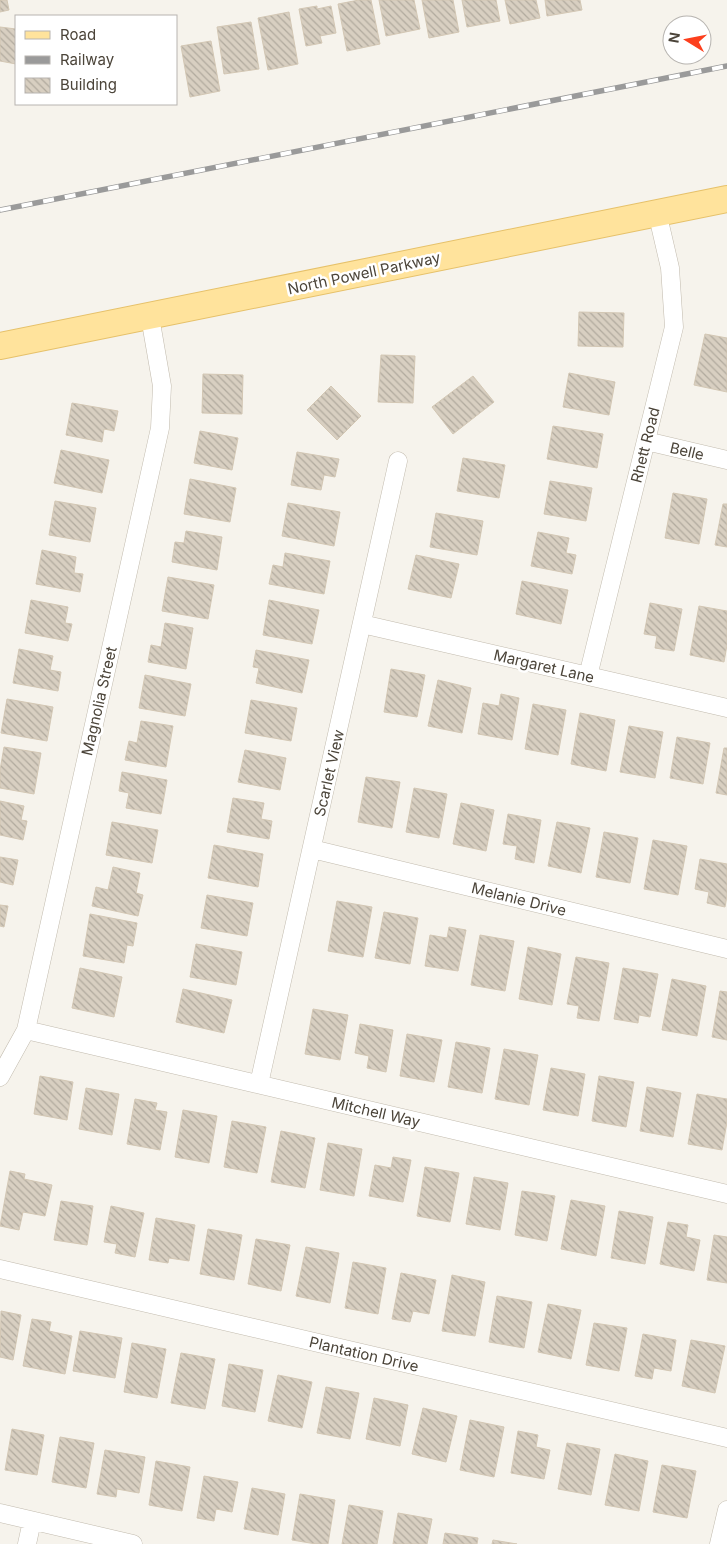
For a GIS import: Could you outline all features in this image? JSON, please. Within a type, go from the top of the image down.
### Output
[{"type":"main road","name":"North Powell Parkway","points":[[0,346],[727,199]]},
{"type":"street","name":"Rhett Road","points":[[588,676],[674,327],[670,268],[657,212]]},
{"type":"street","name":"Magnolia Street","points":[[0,1077],[26,1030],[160,428],[162,386],[150,317]]},
{"type":"street","name":"Belle","points":[[646,441],[727,460]]},
{"type":"street","name":"Scarlet View","points":[[258,1084],[398,461]]},
{"type":"street","name":"Margaret Lane","points":[[362,624],[727,708]]},
{"type":"street","name":"Melanie Drive","points":[[312,849],[727,949]]},
{"type":"street","name":"Mitchell Way","points":[[26,1030],[727,1194]]},
{"type":"street","name":"Plantation Drive","points":[[0,1269],[727,1438]]},
{"type":"street","points":[[719,1544],[727,1510]]},
{"type":"street","points":[[0,1513],[133,1544]]},
{"type":"street","points":[[27,1544],[32,1521]]},
{"type":"building","points":[[0,0],[7,0],[9,10],[0,12]]},
{"type":"building","points":[[371,0],[380,44],[347,51],[338,4]]},
{"type":"building","points":[[379,0],[414,0],[420,29],[386,36]]},
{"type":"building","points":[[422,0],[453,0],[459,32],[429,38]]},
{"type":"building","points":[[462,0],[496,0],[500,21],[467,27]]},
{"type":"building","points":[[505,0],[536,0],[540,18],[510,24]]},
{"type":"building","points":[[545,0],[580,0],[582,10],[547,16]]},
{"type":"building","points":[[317,6],[317,9],[331,6],[336,33],[320,36],[322,43],[306,46],[299,9]]},
{"type":"building","points":[[289,12],[298,64],[268,70],[258,18]]},
{"type":"building","points":[[251,22],[259,69],[224,74],[217,27]]},
{"type":"building","points":[[0,27],[15,29],[15,64],[0,61]]},
{"type":"building","points":[[211,41],[220,91],[190,97],[181,46]]},
{"type":"building","points":[[579,312],[624,313],[623,347],[578,346]]},
{"type":"building","points":[[705,334],[727,338],[727,392],[694,385]]},
{"type":"building","points":[[381,355],[415,356],[413,403],[378,402]]},
{"type":"building","points":[[569,373],[615,382],[609,415],[563,407]]},
{"type":"building","points":[[203,374],[243,375],[242,414],[202,413]]},
{"type":"building","points":[[473,376],[494,402],[453,434],[432,407]]},
{"type":"building","points":[[331,386],[361,416],[337,440],[307,410]]},
{"type":"building","points":[[72,403],[118,411],[114,431],[104,429],[102,442],[66,435]]},
{"type":"building","points":[[553,426],[603,434],[597,468],[547,459]]},
{"type":"building","points":[[200,431],[238,438],[232,470],[194,463]]},
{"type":"building","points":[[61,450],[109,460],[102,493],[54,483]]},
{"type":"building","points":[[297,452],[339,459],[335,477],[324,475],[321,490],[291,485]]},
{"type":"building","points":[[463,458],[505,465],[499,498],[457,491]]},
{"type":"building","points":[[190,479],[236,488],[230,522],[184,514]]},
{"type":"building","points":[[550,481],[592,488],[586,521],[544,514]]},
{"type":"building","points":[[673,493],[707,499],[699,544],[665,538]]},
{"type":"building","points":[[55,501],[96,508],[90,542],[49,535]]},
{"type":"building","points":[[288,503],[340,512],[334,546],[282,536]]},
{"type":"building","points":[[723,504],[727,504],[727,547],[715,545]]},
{"type":"building","points":[[436,513],[483,521],[477,555],[430,547]]},
{"type":"building","points":[[186,531],[222,537],[217,570],[172,562],[175,542],[184,543]]},
{"type":"building","points":[[538,532],[569,538],[566,553],[576,555],[572,574],[531,566]]},
{"type":"building","points":[[42,550],[76,557],[74,573],[83,574],[80,592],[36,584]]},
{"type":"building","points":[[285,553],[330,561],[324,594],[269,584],[273,565],[283,567]]},
{"type":"building","points":[[416,555],[459,564],[451,598],[408,589]]},
{"type":"building","points":[[168,577],[214,585],[208,619],[162,611]]},
{"type":"building","points":[[522,581],[568,590],[561,624],[516,614]]},
{"type":"building","points":[[31,600],[68,607],[65,623],[72,624],[68,641],[25,633]]},
{"type":"building","points":[[269,600],[319,610],[312,644],[263,635]]},
{"type":"building","points":[[650,603],[682,609],[674,651],[655,648],[657,636],[644,634]]},
{"type":"building","points":[[699,606],[727,611],[727,645],[724,662],[690,655]]},
{"type":"building","points":[[165,623],[193,628],[186,669],[148,662],[151,645],[161,647]]},
{"type":"building","points":[[19,649],[53,656],[50,670],[61,672],[58,691],[13,683]]},
{"type":"building","points":[[256,650],[309,660],[302,693],[256,683],[259,668],[253,667]]},
{"type":"building","points":[[391,669],[425,675],[417,717],[384,712]]},
{"type":"building","points":[[145,675],[191,684],[185,716],[139,708]]},
{"type":"building","points":[[438,680],[471,688],[462,733],[428,726]]},
{"type":"building","points":[[501,694],[519,698],[512,740],[478,734],[483,703],[499,706]]},
{"type":"building","points":[[7,699],[53,707],[47,741],[1,733]]},
{"type":"building","points":[[251,700],[297,708],[291,741],[245,733]]},
{"type":"building","points":[[533,704],[566,710],[558,755],[525,749]]},
{"type":"building","points":[[580,713],[615,720],[606,771],[571,764]]},
{"type":"building","points":[[141,721],[173,726],[166,767],[125,760],[129,741],[137,743]]},
{"type":"building","points":[[629,726],[663,732],[655,778],[620,772]]},
{"type":"building","points":[[677,737],[710,743],[703,784],[670,778]]},
{"type":"building","points":[[4,747],[41,753],[34,794],[0,788],[0,770]]},
{"type":"building","points":[[724,748],[727,748],[727,795],[716,793]]},
{"type":"building","points":[[245,750],[286,758],[280,790],[238,782]]},
{"type":"building","points":[[122,772],[167,780],[161,814],[126,808],[129,793],[119,791]]},
{"type":"building","points":[[366,777],[400,782],[392,828],[358,822]]},
{"type":"building","points":[[414,788],[447,794],[439,838],[406,832]]},
{"type":"building","points":[[233,798],[264,803],[261,819],[272,821],[269,839],[227,832]]},
{"type":"building","points":[[0,801],[24,806],[21,820],[27,821],[23,840],[0,835]]},
{"type":"building","points":[[461,803],[494,810],[486,851],[453,844]]},
{"type":"building","points":[[508,814],[541,820],[534,863],[515,859],[517,846],[503,844]]},
{"type":"building","points":[[112,822],[158,830],[152,863],[106,855]]},
{"type":"building","points":[[557,822],[590,828],[581,873],[548,866]]},
{"type":"building","points":[[604,832],[638,838],[630,883],[596,877]]},
{"type":"building","points":[[653,840],[687,846],[678,895],[644,889]]},
{"type":"building","points":[[214,845],[263,854],[258,887],[208,878]]},
{"type":"building","points":[[0,857],[18,860],[13,885],[0,882]]},
{"type":"building","points":[[700,859],[727,864],[725,907],[707,903],[709,892],[695,889]]},
{"type":"building","points":[[113,867],[140,873],[136,893],[143,895],[138,916],[92,906],[96,887],[108,890]]},
{"type":"building","points":[[207,895],[253,903],[247,936],[201,928]]},
{"type":"building","points":[[337,901],[372,907],[363,957],[328,951]]},
{"type":"building","points":[[0,905],[8,906],[4,927],[0,926]]},
{"type":"building","points":[[384,912],[418,918],[410,964],[375,958]]},
{"type":"building","points":[[90,914],[137,923],[133,946],[127,945],[124,963],[83,956]]},
{"type":"building","points":[[449,927],[466,930],[458,971],[425,966],[430,935],[447,938]]},
{"type":"building","points":[[480,935],[514,941],[505,991],[471,985]]},
{"type":"building","points":[[196,944],[242,952],[236,985],[190,977]]},
{"type":"building","points":[[528,947],[561,954],[552,1005],[519,999]]},
{"type":"building","points":[[576,957],[609,963],[599,1021],[577,1018],[579,1006],[567,1004]]},
{"type":"building","points":[[80,968],[122,977],[114,1017],[72,1008]]},
{"type":"building","points":[[623,968],[658,974],[650,1017],[639,1015],[638,1023],[614,1019]]},
{"type":"building","points":[[672,979],[706,986],[697,1036],[662,1030]]},
{"type":"building","points":[[183,989],[232,1000],[224,1033],[176,1022]]},
{"type":"building","points":[[720,991],[727,992],[727,1040],[712,1037]]},
{"type":"building","points":[[313,1009],[348,1015],[340,1060],[305,1054]]},
{"type":"building","points":[[360,1024],[393,1030],[386,1072],[367,1068],[369,1056],[355,1053]]},
{"type":"building","points":[[407,1034],[442,1040],[434,1082],[400,1076]]},
{"type":"building","points":[[456,1042],[490,1048],[482,1093],[448,1087]]},
{"type":"building","points":[[504,1049],[538,1055],[529,1105],[495,1099]]},
{"type":"building","points":[[551,1068],[585,1074],[578,1116],[543,1110]]},
{"type":"building","points":[[40,1076],[73,1082],[67,1120],[34,1114]]},
{"type":"building","points":[[599,1076],[634,1082],[626,1127],[592,1121]]},
{"type":"building","points":[[647,1087],[681,1093],[673,1137],[640,1131]]},
{"type":"building","points":[[86,1088],[119,1094],[112,1135],[79,1129]]},
{"type":"building","points":[[697,1094],[727,1099],[727,1122],[722,1150],[688,1144]]},
{"type":"building","points":[[135,1099],[157,1103],[155,1110],[167,1112],[160,1150],[127,1144]]},
{"type":"building","points":[[183,1110],[217,1116],[209,1163],[175,1157]]},
{"type":"building","points":[[232,1121],[266,1127],[257,1173],[224,1167]]},
{"type":"building","points":[[281,1131],[315,1138],[305,1188],[271,1182]]},
{"type":"building","points":[[328,1143],[362,1149],[354,1196],[320,1190]]},
{"type":"building","points":[[393,1157],[411,1160],[403,1202],[369,1196],[375,1165],[391,1168]]},
{"type":"building","points":[[425,1167],[459,1173],[450,1222],[417,1216]]},
{"type":"building","points":[[10,1171],[25,1174],[24,1179],[52,1185],[45,1216],[23,1212],[19,1230],[0,1226]]},
{"type":"building","points":[[474,1177],[508,1183],[500,1230],[466,1224]]},
{"type":"building","points":[[522,1191],[555,1196],[547,1241],[515,1235]]},
{"type":"building","points":[[571,1200],[605,1206],[596,1256],[561,1249]]},
{"type":"building","points":[[61,1201],[93,1206],[87,1245],[54,1240]]},
{"type":"building","points":[[111,1206],[144,1213],[135,1257],[115,1253],[117,1244],[104,1242]]},
{"type":"building","points":[[619,1211],[653,1217],[645,1264],[611,1258]]},
{"type":"building","points":[[156,1218],[195,1225],[189,1261],[169,1258],[168,1263],[149,1260]]},
{"type":"building","points":[[668,1222],[688,1225],[686,1237],[700,1240],[694,1271],[660,1264]]},
{"type":"building","points":[[208,1229],[242,1235],[234,1280],[200,1274]]},
{"type":"building","points":[[714,1235],[727,1237],[727,1283],[707,1280]]},
{"type":"building","points":[[256,1239],[290,1245],[281,1291],[248,1284]]},
{"type":"building","points":[[306,1247],[339,1253],[330,1303],[296,1296]]},
{"type":"building","points":[[353,1262],[386,1268],[378,1314],[345,1308]]},
{"type":"building","points":[[401,1273],[436,1280],[429,1314],[413,1311],[410,1322],[392,1319]]},
{"type":"building","points":[[452,1275],[485,1282],[475,1336],[442,1331]]},
{"type":"building","points":[[497,1296],[532,1302],[524,1348],[489,1342]]},
{"type":"building","points":[[548,1304],[581,1310],[571,1359],[538,1352]]},
{"type":"building","points":[[1,1311],[21,1315],[13,1360],[0,1357]]},
{"type":"building","points":[[32,1319],[51,1322],[49,1331],[72,1336],[65,1374],[23,1366]]},
{"type":"building","points":[[594,1323],[627,1328],[619,1371],[586,1365]]},
{"type":"building","points":[[80,1331],[122,1338],[115,1378],[73,1371]]},
{"type":"building","points":[[643,1334],[676,1340],[671,1371],[654,1368],[652,1379],[635,1376]]},
{"type":"building","points":[[691,1340],[725,1346],[715,1393],[682,1386]]},
{"type":"building","points":[[132,1343],[166,1349],[157,1398],[124,1392]]},
{"type":"building","points":[[181,1353],[215,1359],[205,1409],[171,1403]]},
{"type":"building","points":[[229,1364],[263,1370],[255,1412],[222,1406]]},
{"type":"building","points":[[278,1375],[312,1382],[302,1428],[268,1421]]},
{"type":"building","points":[[326,1387],[359,1393],[350,1439],[317,1433]]},
{"type":"building","points":[[374,1398],[408,1405],[400,1446],[366,1439]]},
{"type":"building","points":[[423,1408],[457,1416],[446,1462],[412,1454]]},
{"type":"building","points":[[470,1420],[504,1427],[494,1477],[460,1470]]},
{"type":"building","points":[[12,1429],[44,1435],[37,1475],[5,1470]]},
{"type":"building","points":[[518,1431],[538,1435],[536,1447],[550,1450],[544,1479],[511,1473]]},
{"type":"building","points":[[60,1437],[94,1443],[86,1488],[52,1482]]},
{"type":"building","points":[[567,1443],[600,1449],[591,1495],[558,1489]]},
{"type":"building","points":[[105,1450],[145,1457],[139,1493],[117,1489],[116,1497],[97,1494]]},
{"type":"building","points":[[615,1454],[648,1461],[639,1511],[605,1505]]},
{"type":"building","points":[[156,1461],[190,1467],[182,1511],[149,1505]]},
{"type":"building","points":[[662,1465],[696,1471],[687,1518],[653,1512]]},
{"type":"building","points":[[204,1476],[238,1482],[232,1512],[216,1509],[214,1521],[197,1518]]},
{"type":"building","points":[[252,1488],[285,1494],[278,1535],[244,1529]]},
{"type":"building","points":[[300,1494],[335,1500],[328,1544],[292,1540]]},
{"type":"building","points":[[349,1505],[383,1511],[377,1544],[342,1544]]},
{"type":"building","points":[[398,1513],[432,1519],[427,1544],[393,1544]]},
{"type":"building","points":[[445,1533],[478,1538],[477,1544],[443,1544]]},
{"type":"building","points":[[493,1540],[517,1544],[492,1544]]},
{"type":"railway","points":[[0,210],[727,66]]}]
